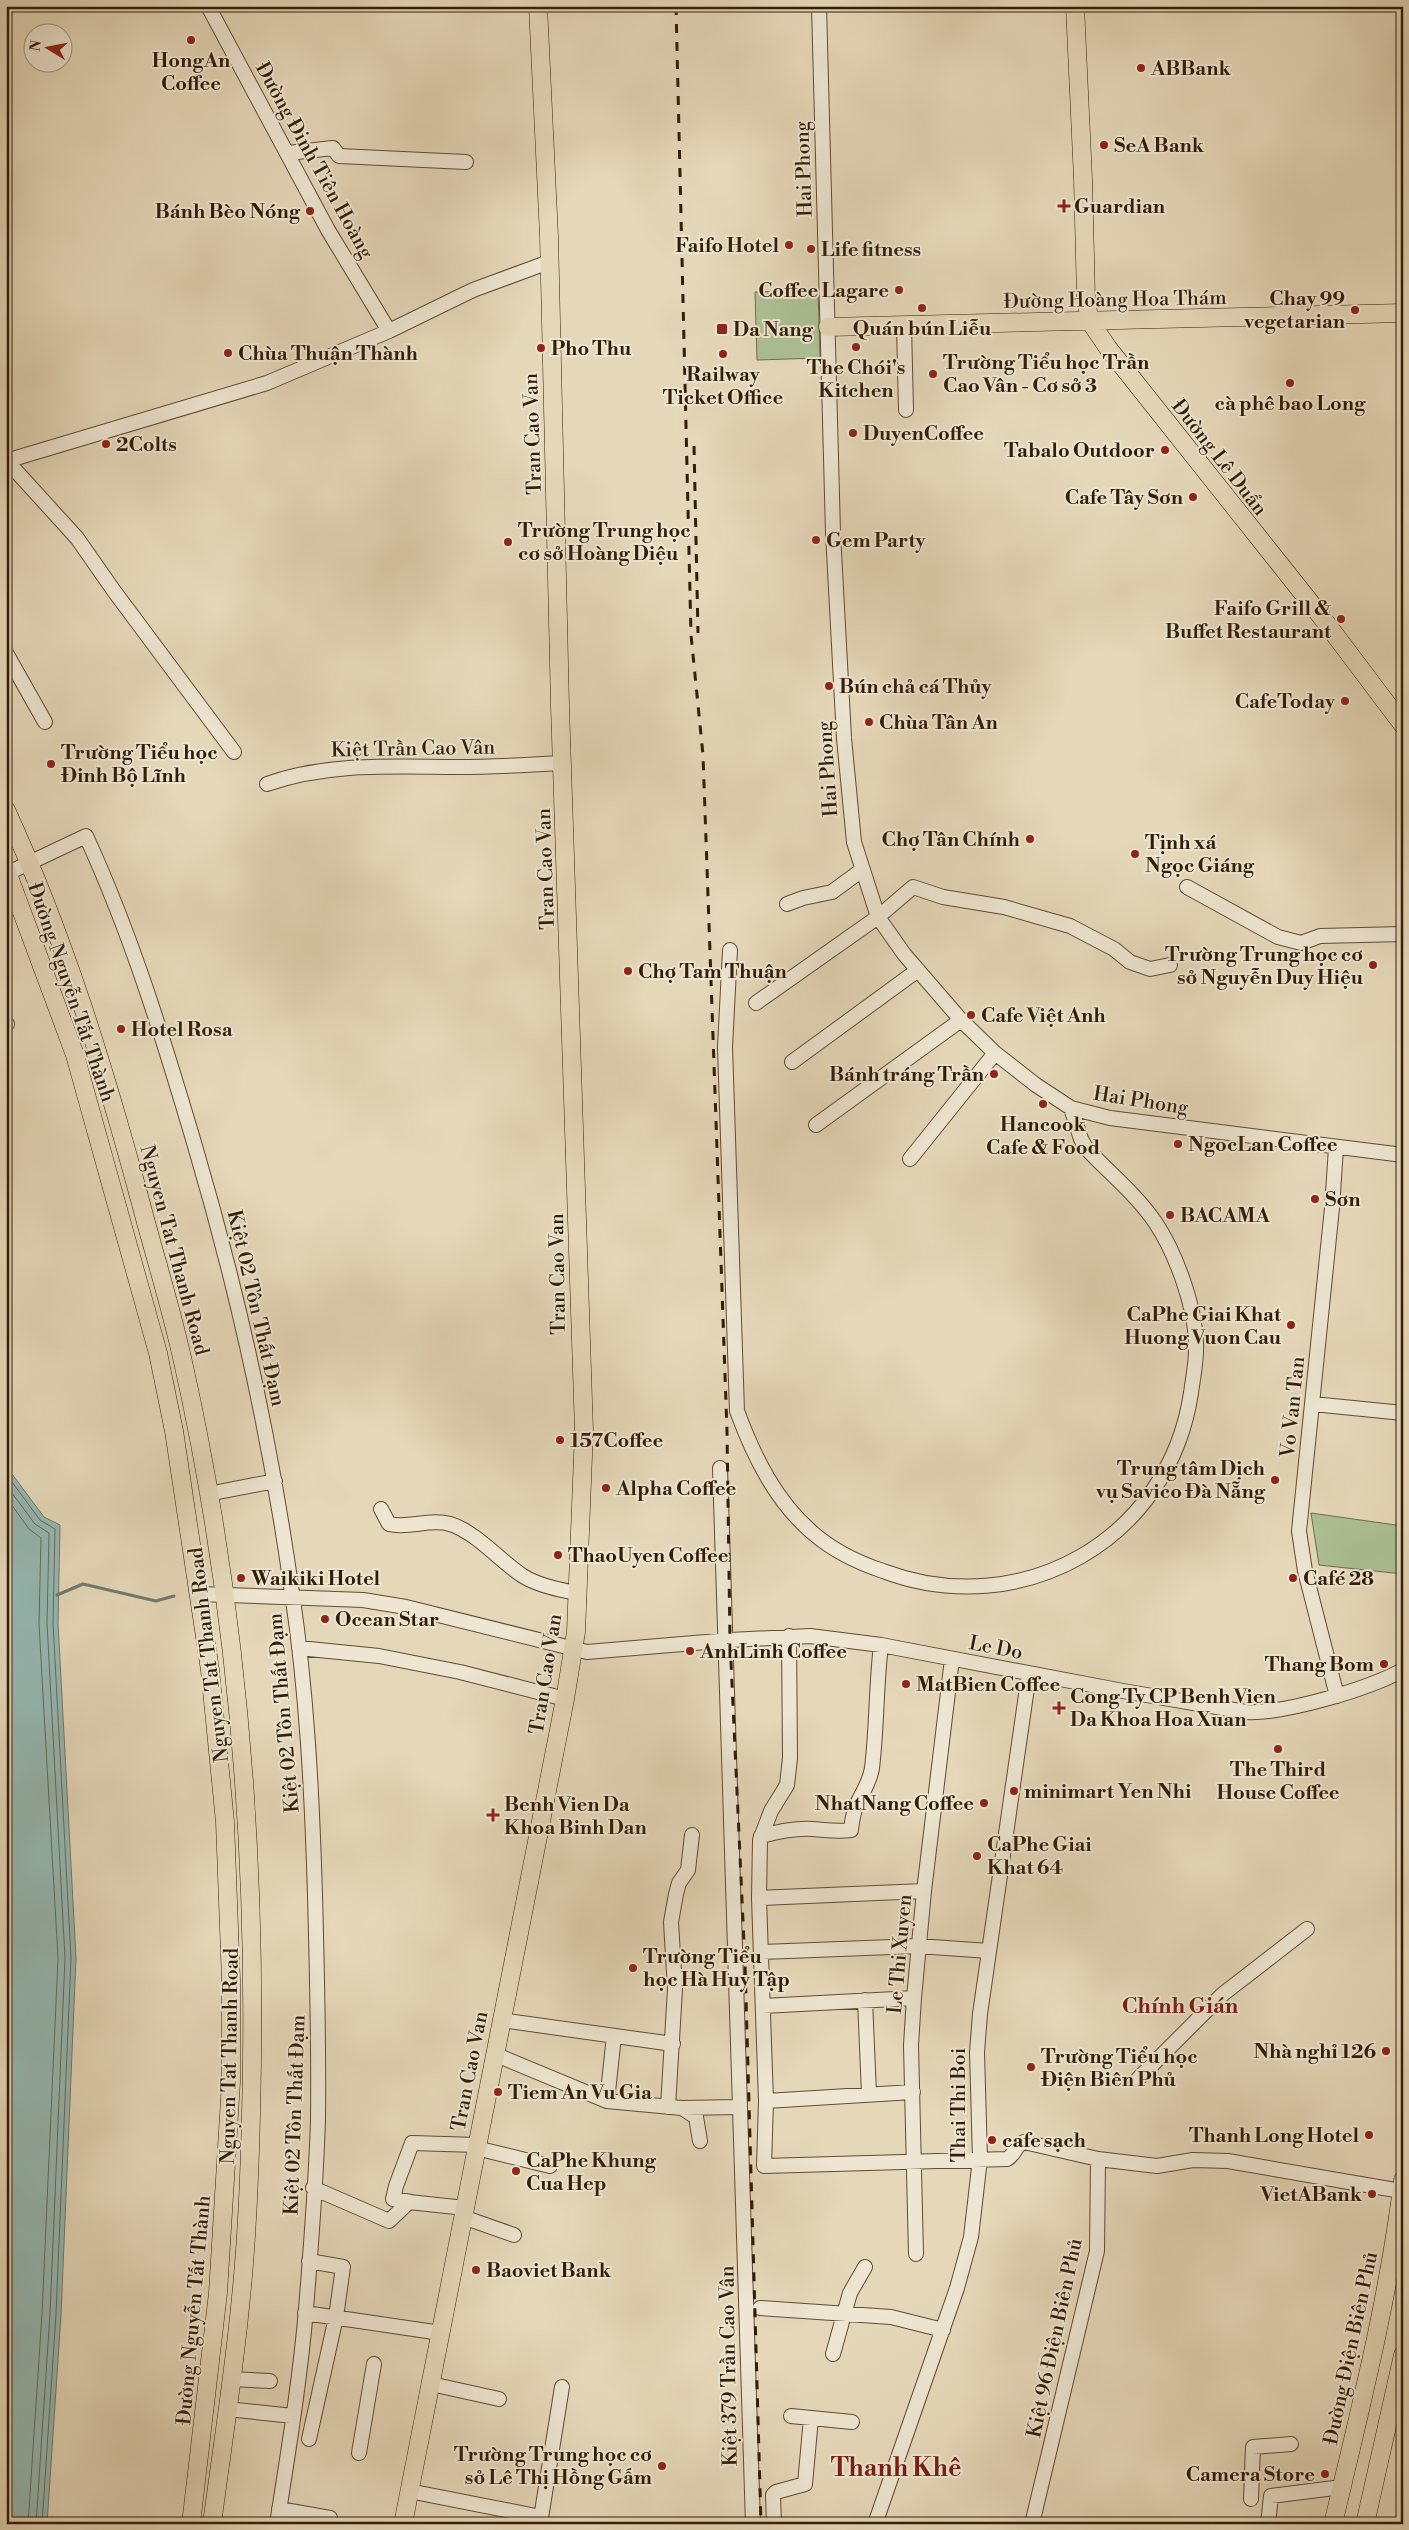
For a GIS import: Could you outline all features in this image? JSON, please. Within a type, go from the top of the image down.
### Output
[{"type":"main road","name":"Tran Cao Van","points":[[403,2524],[565,1699],[574,1650],[578,1592],[584,1431],[562,763],[549,262],[538,6]]},
{"type":"main road","name":"Đường Lê Duẩn","points":[[1075,6],[1086,297],[1089,320],[1108,348],[1317,611],[1403,725]]},
{"type":"main road","name":"Đường Hoàng Hoa Thám","points":[[828,327],[1403,313]]},
{"type":"main road","name":"Nguyen Tat Thanh Road","points":[[6,810],[29,861],[86,1016],[113,1100],[183,1362],[225,1594],[247,1820],[253,1981],[252,2115],[242,2295],[212,2524]]},
{"type":"main road","name":"Đường Nguyễn Tất Thành","points":[[7,871],[76,1055],[158,1353],[174,1431],[210,1670],[225,1822],[231,1981],[231,2082],[218,2293],[190,2524]]},
{"type":"main road","points":[[118,1211],[140,1203]]},
{"type":"main road","points":[[231,1981],[253,1981]]},
{"type":"main road","name":"Đường Điện Biên Phủ","points":[[1334,2524],[1398,2244],[1402,2186]]},
{"type":"main road","points":[[218,2293],[242,2295]]},
{"type":"main road","points":[[1365,2524],[1403,2355]]},
{"type":"street","name":"Đường Đinh Tiên Hoàng","points":[[208,6],[328,230],[389,331]]},
{"type":"street","name":"Hai Phong","points":[[819,6],[833,533],[844,738],[854,842],[878,917],[904,954],[961,1020],[995,1052],[1036,1085],[1071,1108],[1110,1118],[1403,1155]]},
{"type":"street","points":[[288,153],[333,148],[339,156],[466,162]]},
{"type":"street","points":[[234,752],[114,591],[77,538],[6,460],[267,383],[389,331],[473,290],[549,262]]},
{"type":"street","points":[[904,325],[906,410]]},
{"type":"street","points":[[6,653],[45,722]]},
{"type":"street","name":"Kiệt Trần Cao Vân","points":[[267,784],[290,776],[323,769],[484,767],[562,763]]},
{"type":"street","name":"Kiệt 02 Tôn Thất Đạm","points":[[29,861],[86,836],[109,886],[162,1032],[209,1193],[251,1368],[274,1481],[293,1597],[312,1810],[317,1940],[318,2121],[305,2313],[293,2416],[277,2524]]},
{"type":"street","points":[[7,871],[29,861]]},
{"type":"street","points":[[787,904],[802,898],[824,896],[862,870]]},
{"type":"street","points":[[756,1003],[878,917],[913,886],[944,897],[1004,907],[1070,926],[1114,950],[1130,962],[1150,969],[1170,965]]},
{"type":"street","points":[[1187,887],[1278,937],[1301,943],[1320,936],[1403,934]]},
{"type":"street","points":[[730,950],[729,1011],[725,1039],[737,1411],[757,1460],[767,1479],[783,1501],[813,1534],[860,1562],[901,1578],[945,1588],[984,1588],[1032,1578],[1079,1558],[1100,1544],[1143,1502],[1171,1460],[1188,1406],[1196,1350],[1195,1331],[1185,1286],[1167,1244],[1155,1222],[1086,1148],[1081,1139],[1071,1108]]},
{"type":"street","points":[[792,1062],[918,970]]},
{"type":"street","points":[[816,1125],[961,1020]]},
{"type":"street","points":[[910,1159],[995,1052]]},
{"type":"street","name":"Vo Van Tan","points":[[1336,1148],[1313,1404],[1299,1531],[1305,1571],[1338,1696]]},
{"type":"street","points":[[1313,1404],[1403,1413]]},
{"type":"street","name":"Kiệt 379 Trần Cao Vân","points":[[720,1468],[738,2107],[753,2524]]},
{"type":"street","points":[[208,1494],[274,1481]]},
{"type":"street","points":[[381,1509],[389,1524],[399,1526],[437,1521],[452,1524],[480,1542],[523,1576],[542,1585],[578,1592]]},
{"type":"street","name":"Le Do","points":[[199,1594],[363,1600],[406,1607],[587,1652],[724,1640],[810,1636],[881,1645],[1029,1674],[1246,1712],[1262,1713],[1338,1696],[1403,1670]]},
{"type":"street","points":[[789,1636],[790,1758],[787,1785],[771,1811],[761,1836],[759,1898],[766,2101],[764,2166],[1007,2159],[1012,2156],[1019,2144],[1024,2142],[1098,2159],[1157,2166],[1193,2160],[1228,2161],[1402,2186]]},
{"type":"street","points":[[761,1836],[783,1830],[810,1829],[836,1832],[851,1830],[854,1810],[869,1784],[872,1768],[881,1645]]},
{"type":"street","points":[[299,1648],[379,1656],[460,1672],[565,1699]]},
{"type":"street","name":"Le Thi Xuyen","points":[[916,2254],[912,2161],[911,2045],[918,1946],[952,1659]]},
{"type":"street","name":"Thai Thi Boi","points":[[875,2524],[966,2262],[971,2237],[980,2159],[977,2052],[980,2014],[1029,1674]]},
{"type":"street","points":[[668,2107],[675,1989],[672,1914],[680,1883],[688,1870],[692,1835]]},
{"type":"street","points":[[759,1898],[924,1891]]},
{"type":"street","points":[[1138,2079],[1223,1994],[1307,1929]]},
{"type":"street","points":[[761,1952],[918,1946],[989,1951]]},
{"type":"street","points":[[763,2006],[914,1998]]},
{"type":"street","points":[[865,2000],[869,2094]]},
{"type":"street","points":[[501,2020],[673,2044]]},
{"type":"street","points":[[607,2101],[614,2036]]},
{"type":"street","points":[[494,2054],[607,2101],[682,2108],[738,2107]]},
{"type":"street","points":[[766,2101],[912,2092]]},
{"type":"street","points":[[682,2108],[696,2117],[700,2141]]},
{"type":"street","points":[[514,2235],[464,2213],[393,2199],[412,2143],[476,2147],[550,2166]]},
{"type":"street","name":"Kiệt 96 Điện Biên Phủ","points":[[1032,2524],[1097,2252],[1098,2159]]},
{"type":"street","points":[[313,2188],[389,2221],[411,2202]]},
{"type":"street","points":[[309,2261],[343,2267],[336,2317],[309,2439]]},
{"type":"street","points":[[833,2354],[843,2315],[854,2285],[865,2267]]},
{"type":"street","points":[[760,2308],[891,2317],[943,2330]]},
{"type":"street","points":[[305,2313],[440,2333]]},
{"type":"street","points":[[359,2453],[374,2364]]},
{"type":"street","points":[[231,2379],[270,2381]]},
{"type":"street","points":[[431,2384],[499,2399]]},
{"type":"street","points":[[409,2491],[541,2520],[562,2387]]},
{"type":"street","points":[[227,2409],[293,2416]]},
{"type":"street","points":[[791,2416],[852,2422]]},
{"type":"street","points":[[774,2524],[773,2495],[776,2492],[805,2484],[811,2418]]},
{"type":"street","points":[[1251,2499],[1253,2447],[1291,2444]]},
{"type":"street","points":[[1268,2524],[1271,2496],[1342,2487]]},
{"type":"street","points":[[279,2509],[330,2518]]},
{"type":"green space","points":[[818,290],[820,358],[757,360],[755,292]]},
{"type":"green space","points":[[1311,1513],[1403,1526],[1403,1574],[1319,1565]]},
{"type":"water","points":[[6,1466],[44,1517],[60,1525],[58,1623],[76,1958],[61,2315],[47,2524],[6,2524]]},
{"type":"waterway","points":[[57,1595],[83,1584],[156,1601],[174,1596]]},
{"type":"railway","points":[[676,6],[691,635],[703,755],[727,1431],[730,1640],[745,1964],[761,2524]]},
{"type":"railway","points":[[694,446],[698,633]]},
{"type":"place","name":"HongAn Coffee","points":[[191,40]]},
{"type":"place","name":"ABBank","points":[[1141,68]]},
{"type":"place","name":"SeA Bank","points":[[1104,145]]},
{"type":"place","name":"Guardian","points":[[1064,206]]},
{"type":"place","name":"Bánh Bèo Nóng","points":[[310,211]]},
{"type":"place","name":"Faifo Hotel","points":[[789,245]]},
{"type":"place","name":"Life fitness","points":[[811,249]]},
{"type":"place","name":"Coffee Lagare","points":[[899,290]]},
{"type":"place","name":"Quán bún Liễu","points":[[922,308]]},
{"type":"place","name":"Chay 99 vegetarian","points":[[1355,310]]},
{"type":"place","name":"Da Nang","points":[[722,329]]},
{"type":"place","name":"The Chói's Kitchen","points":[[856,347]]},
{"type":"place","name":"Pho Thu","points":[[541,348]]},
{"type":"place","name":"Chùa Thuận Thành","points":[[228,353]]},
{"type":"place","name":"Railway Ticket Office","points":[[723,354]]},
{"type":"place","name":"Trường Tiểu học Trần Cao Vân - Cơ sở 3","points":[[933,374]]},
{"type":"place","name":"cà phê bao Long","points":[[1290,383]]},
{"type":"place","name":"DuyenCoffee","points":[[853,433]]},
{"type":"place","name":"2Colts","points":[[106,444]]},
{"type":"place","name":"Tabalo Outdoor","points":[[1165,450]]},
{"type":"place","name":"Cafe Tây Sơn","points":[[1193,497]]},
{"type":"place","name":"Gem Party","points":[[816,540]]},
{"type":"place","name":"Trường Trung học cơ sở Hoàng Diệu","points":[[508,542]]},
{"type":"place","name":"Faifo Grill & Buffet Restaurant","points":[[1341,619]]},
{"type":"place","name":"Bún chả cá Thủy","points":[[829,686]]},
{"type":"place","name":"CafeToday","points":[[1345,701]]},
{"type":"place","name":"Chùa Tân An","points":[[869,722]]},
{"type":"place","name":"Trường Tiểu học Đinh Bộ Lĩnh","points":[[51,764]]},
{"type":"place","name":"Chợ Tân Chính","points":[[1030,839]]},
{"type":"place","name":"Tịnh xá Ngọc Giáng","points":[[1135,854]]},
{"type":"place","name":"Trường Trung học cơ sở Nguyễn Duy Hiệu","points":[[1373,965]]},
{"type":"place","name":"Chợ Tam Thuận","points":[[628,971]]},
{"type":"place","name":"Cafe Việt Anh","points":[[971,1015]]},
{"type":"place","name":"Hotel Rosa","points":[[121,1029]]},
{"type":"place","name":"Bánh tráng Trần","points":[[994,1074]]},
{"type":"place","name":"Hancook Cafe & Food","points":[[1043,1104]]},
{"type":"place","name":"NgocLan Coffee","points":[[1178,1144]]},
{"type":"place","name":"Sơn","points":[[1315,1199]]},
{"type":"place","name":"BACAMA","points":[[1170,1215]]},
{"type":"place","name":"CaPhe Giai Khat Huong Vuon Cau","points":[[1291,1325]]},
{"type":"place","name":"157Coffee","points":[[560,1440]]},
{"type":"place","name":"Trung tâm Dịch vụ Savico Đà Nẵng","points":[[1275,1480]]},
{"type":"place","name":"Alpha Coffee","points":[[606,1488]]},
{"type":"place","name":"ThaoUyen Coffee","points":[[558,1555]]},
{"type":"place","name":"Waikiki Hotel","points":[[241,1578]]},
{"type":"place","name":"Café 28","points":[[1293,1578]]},
{"type":"place","name":"Ocean Star","points":[[325,1619]]},
{"type":"place","name":"AnhLinh Coffee","points":[[690,1651]]},
{"type":"place","name":"Thang Bom","points":[[1384,1664]]},
{"type":"place","name":"MatBien Coffee","points":[[906,1684]]},
{"type":"place","name":"Cong Ty CP Benh Vien Da Khoa Hoa Xuan","points":[[1059,1708]]},
{"type":"place","name":"The Third House Coffee","points":[[1278,1749]]},
{"type":"place","name":"minimart Yen Nhi","points":[[1014,1791]]},
{"type":"place","name":"NhatNang Coffee","points":[[984,1803]]},
{"type":"place","name":"Benh Vien Da Khoa Binh Dan","points":[[493,1815]]},
{"type":"place","name":"CaPhe Giai Khat 64","points":[[977,1856]]},
{"type":"place","name":"Trường Tiểu học Hà Huy Tập","points":[[633,1968]]},
{"type":"place","name":"Nhà nghỉ 126","points":[[1386,2051]]},
{"type":"place","name":"Trường Tiểu học Điện Biên Phủ","points":[[1031,2067]]},
{"type":"place","name":"Tiem An Vu Gia","points":[[498,2092]]},
{"type":"place","name":"Thanh Long Hotel","points":[[1369,2135]]},
{"type":"place","name":"cafe sạch","points":[[992,2140]]},
{"type":"place","name":"CaPhe Khung Cua Hep","points":[[516,2171]]},
{"type":"place","name":"VietABank","points":[[1372,2194]]},
{"type":"place","name":"Baoviet Bank","points":[[476,2270]]},
{"type":"place","name":"Trường Trung học cơ sở Lê Thị Hồng Gấm","points":[[662,2466]]},
{"type":"place","name":"Camera Store","points":[[1325,2474]]},
{"type":"district","name":"Chính Gián","points":[[1180,2005]]},
{"type":"district","name":"Thanh Khê","points":[[896,2467]]}]
